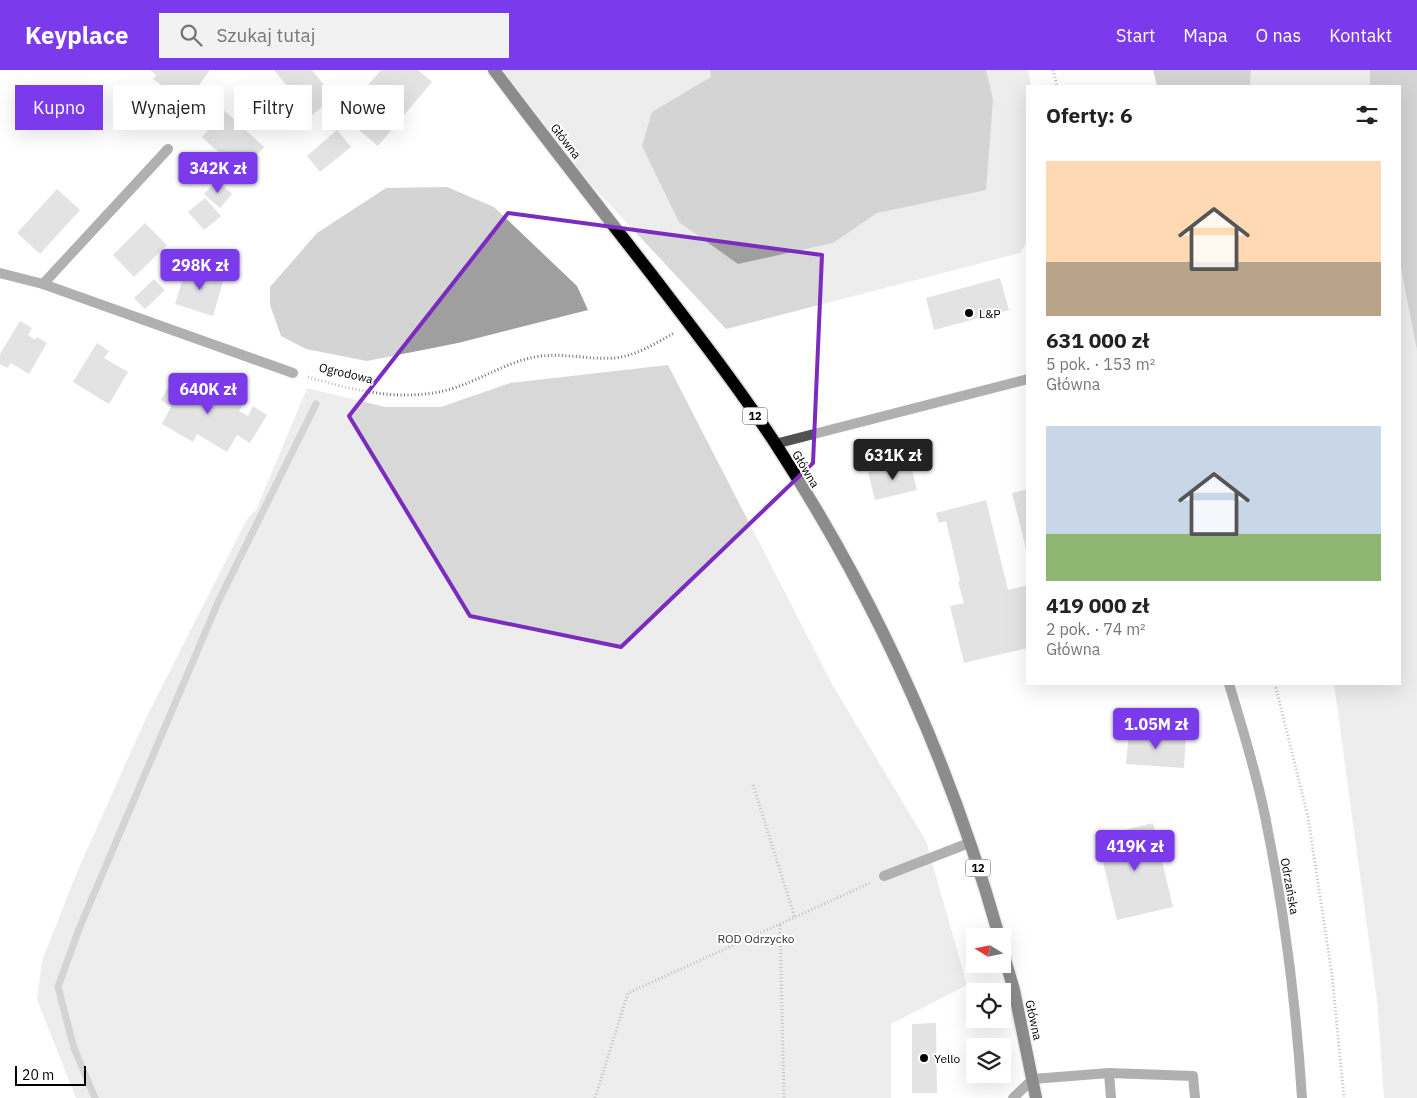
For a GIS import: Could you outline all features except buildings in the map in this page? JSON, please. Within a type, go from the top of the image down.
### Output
[{"type":"main road","name":"Główna","points":[[494,70],[689,324],[775,444],[861,590],[901,670],[955,800],[996,928]]},
{"type":"main road","name":"Główna","points":[[1008,973],[1036,1098]]},
{"type":"street","points":[[42,284],[168,149]]},
{"type":"street","points":[[0,273],[42,284],[292,373]]},
{"type":"street","points":[[775,444],[1026,380]]},
{"type":"street","name":"Odrzańska","points":[[1229,685],[1265,815],[1285,924],[1299,1044],[1302,1098]]},
{"type":"street","points":[[884,876],[969,843]]},
{"type":"street","points":[[1109,1073],[1111,1098]]},
{"type":"street","points":[[1012,1098],[1033,1079],[1109,1073],[1193,1076],[1196,1098]]},
{"type":"path","points":[[1053,70],[1057,85]]},
{"type":"path","name":"Ogrodowa","points":[[292,373],[348,388],[391,395],[434,394],[533,357],[556,354],[616,358],[646,349],[689,324]]},
{"type":"path","points":[[1275,685],[1308,817],[1332,975],[1344,1098]]},
{"type":"path","points":[[752,786],[795,918]]},
{"type":"path","points":[[595,1098],[628,993],[884,876]]},
{"type":"path","points":[[780,924],[784,1098]]},
{"type":"highlighted area","points":[[508,213],[822,255],[813,463],[621,647],[470,616],[349,416]]},
{"type":"green space","points":[[489,70],[1028,70],[1031,85],[1026,85],[1026,244],[1020,253],[726,329],[509,97]]},
{"type":"green space","points":[[1251,70],[1370,70],[1370,85],[1250,85]]},
{"type":"green space","points":[[1401,268],[1417,351],[1417,1098],[1384,1098],[1377,1000],[1334,685],[1401,685]]},
{"type":"green space","name":"ROD Odrzycko","points":[[668,365],[832,684],[926,841],[966,986],[891,1024],[891,1098],[76,1098],[37,1000],[42,961],[77,872],[146,718],[247,519],[256,510],[307,388],[385,407],[441,407],[510,383]]},
{"type":"shaded area","points":[[710,70],[986,70],[993,100],[986,190],[877,213],[833,243],[738,264],[679,222],[642,146],[652,112],[711,77]]},
{"type":"shaded area","points":[[1153,70],[1251,70],[1250,85],[1157,85]]},
{"type":"shaded area","points":[[1370,70],[1417,70],[1417,351],[1401,268],[1401,85],[1370,85]]},
{"type":"shaded area","points":[[447,187],[494,207],[577,286],[588,310],[458,343],[367,361],[306,349],[281,336],[270,305],[270,287],[317,233],[386,188]]},
{"type":"waterway","points":[[95,1098],[74,1048],[58,987],[79,929],[219,600],[316,404]]},
{"type":"place","name":"L&P","points":[[969,313]]},
{"type":"place","name":"Yello","points":[[924,1058]]}]
